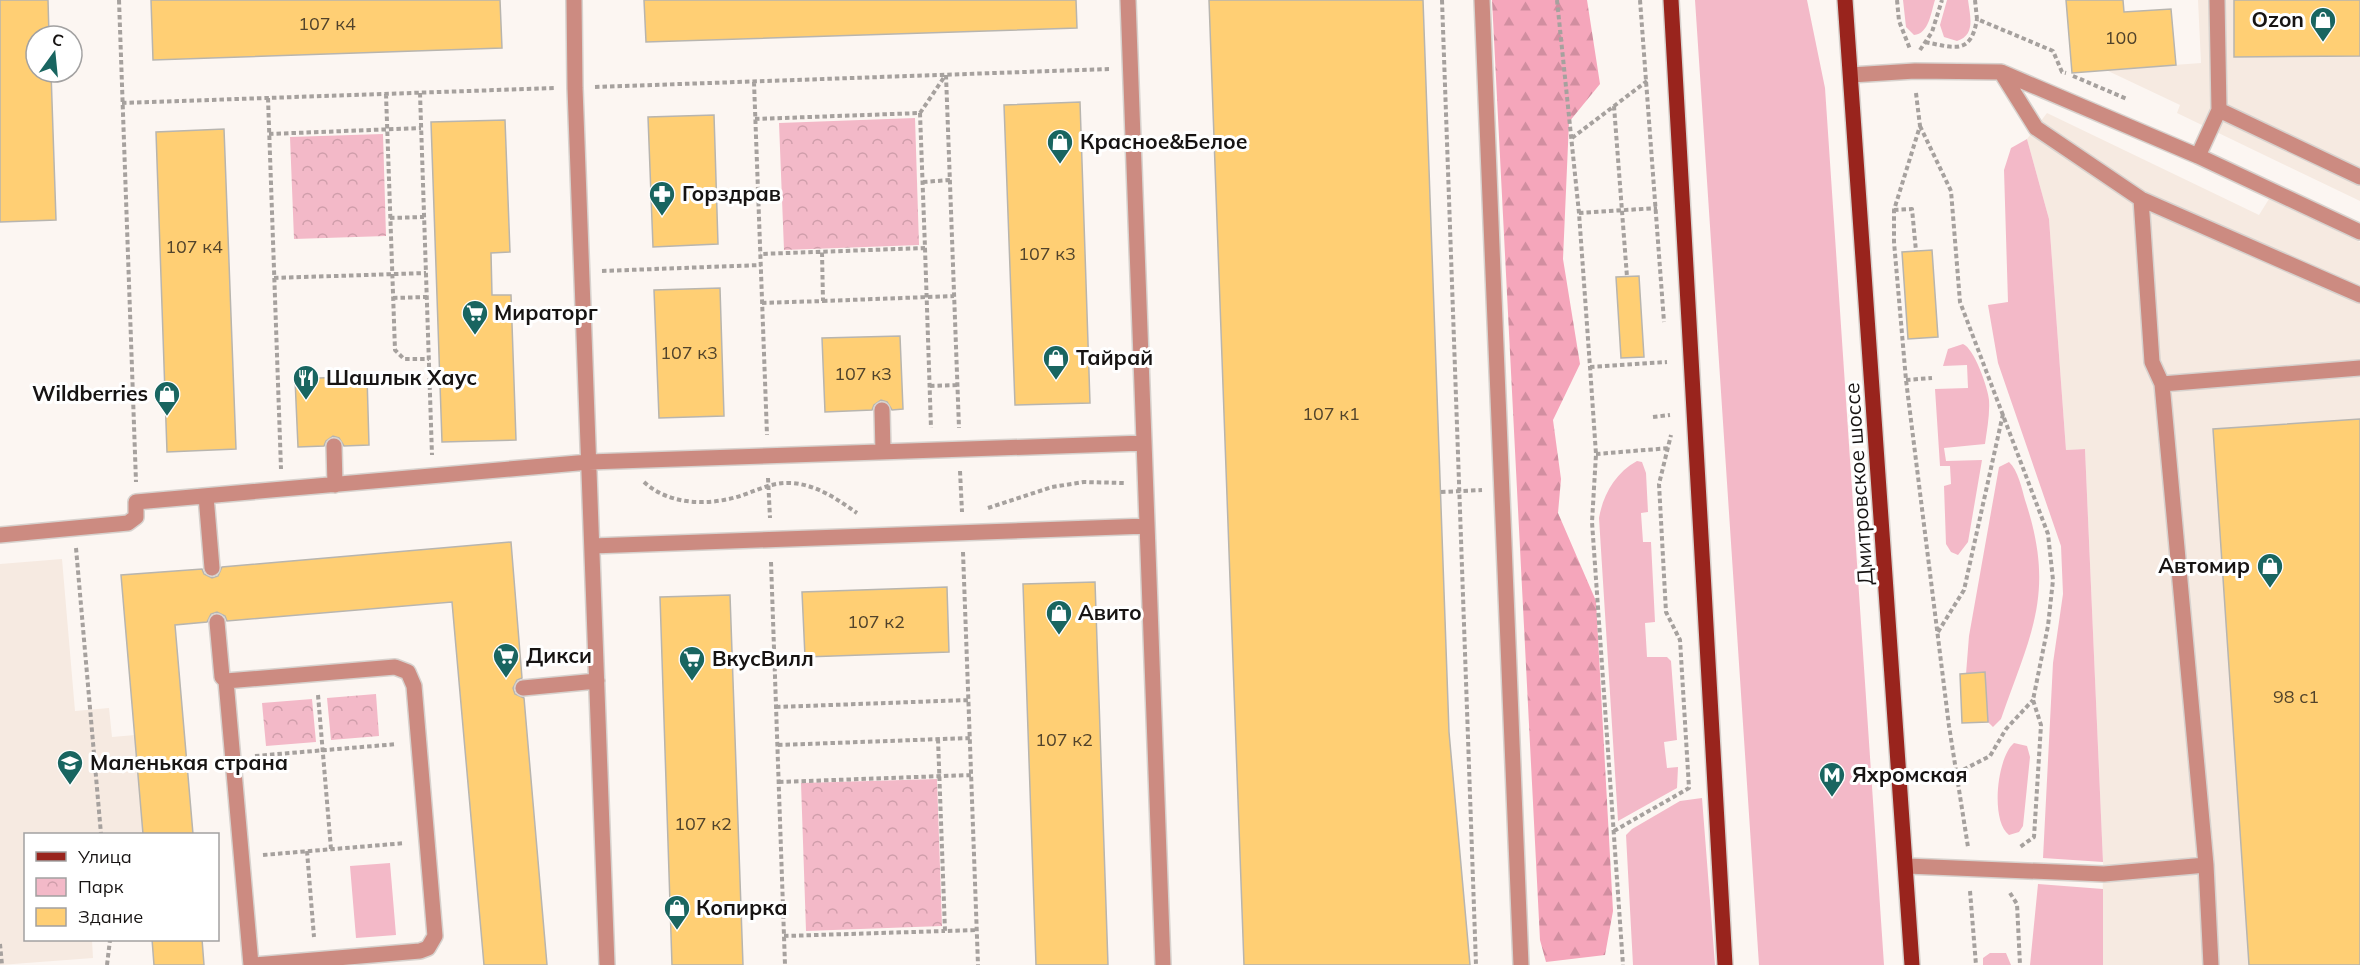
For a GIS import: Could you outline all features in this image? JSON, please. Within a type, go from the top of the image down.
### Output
[{"type":"main road","points":[[1671,0],[1725,965]]},
{"type":"main road","name":"Дмитровское шоссе","points":[[1845,0],[1907,866],[1912,965]]},
{"type":"lane","points":[[574,0],[607,965]]},
{"type":"lane","points":[[1128,0],[1163,965]]},
{"type":"lane","points":[[1482,0],[1521,965]]},
{"type":"lane","points":[[2198,156],[2219,110],[2217,0]]},
{"type":"lane","points":[[1851,75],[1915,71],[2001,72],[2198,156],[2360,232]]},
{"type":"lane","points":[[2001,72],[2036,128],[2141,199],[2360,295]]},
{"type":"lane","points":[[2219,110],[2360,177]]},
{"type":"lane","points":[[2141,199],[2152,362],[2162,384],[2206,865],[2211,965]]},
{"type":"lane","points":[[2162,384],[2360,368]]},
{"type":"lane","points":[[882,410],[883,452]]},
{"type":"lane","points":[[0,535],[128,523],[136,517],[136,502],[589,462],[1144,443]]},
{"type":"lane","points":[[334,446],[335,485]]},
{"type":"lane","points":[[206,496],[212,568]]},
{"type":"lane","points":[[592,546],[1147,526]]},
{"type":"lane","points":[[217,622],[222,677],[226,681],[252,965],[420,951],[428,948],[435,936],[412,677],[403,668],[226,681]]},
{"type":"lane","points":[[523,688],[597,681]]},
{"type":"lane","points":[[1907,866],[2104,874],[2206,865]]},
{"type":"path","points":[[119,0],[136,502]]},
{"type":"path","points":[[1442,0],[1476,965]]},
{"type":"path","points":[[1557,0],[1579,213],[1596,453],[1592,522],[1623,965]]},
{"type":"path","points":[[1640,0],[1664,326]]},
{"type":"path","points":[[1897,0],[1899,21],[1915,58],[1925,42],[1942,0]]},
{"type":"path","points":[[1925,42],[1948,47],[1964,46],[1971,42],[1977,19],[1975,0]]},
{"type":"path","points":[[1977,19],[2053,51],[2062,72],[2132,101]]},
{"type":"path","points":[[647,85],[1131,69]]},
{"type":"path","points":[[931,408],[920,113],[946,75]]},
{"type":"path","points":[[946,75],[962,515]]},
{"type":"path","points":[[1571,138],[1647,80]]},
{"type":"path","points":[[754,81],[785,965]]},
{"type":"path","points":[[1915,84],[1920,126],[1952,191],[1960,302],[2043,517],[2054,580],[2048,626],[2033,700],[2041,725],[2034,837],[2028,843],[2012,848]]},
{"type":"path","points":[[122,103],[504,90]]},
{"type":"path","points":[[420,93],[432,443]]},
{"type":"path","points":[[386,94],[395,350],[404,359],[429,359]]},
{"type":"path","points":[[268,98],[280,448]]},
{"type":"path","points":[[1614,106],[1627,277]]},
{"type":"path","points":[[755,119],[920,113]]},
{"type":"path","points":[[1920,126],[1894,210],[1906,380],[1937,634],[1967,848],[1976,848]]},
{"type":"path","points":[[269,134],[421,128]]},
{"type":"path","points":[[923,182],[950,180]]},
{"type":"path","points":[[1579,213],[1657,208]]},
{"type":"path","points":[[1894,210],[1912,209],[1916,252]]},
{"type":"path","points":[[390,218],[424,217]]},
{"type":"path","points":[[760,254],[925,248]]},
{"type":"path","points":[[822,252],[823,301]]},
{"type":"path","points":[[582,271],[760,265]]},
{"type":"path","points":[[274,278],[426,273]]},
{"type":"path","points":[[762,303],[954,296]]},
{"type":"path","points":[[393,298],[427,297]]},
{"type":"path","points":[[1666,350],[1667,372]]},
{"type":"path","points":[[1590,367],[1667,362]]},
{"type":"path","points":[[1906,380],[1932,378]]},
{"type":"path","points":[[930,386],[957,385]]},
{"type":"path","points":[[1613,831],[1689,788],[1680,640],[1666,612],[1659,484],[1670,448],[1669,405]]},
{"type":"path","points":[[1937,634],[1964,590],[2003,413]]},
{"type":"path","points":[[1653,417],[1670,416]]},
{"type":"path","points":[[1596,453],[1670,448]]},
{"type":"path","points":[[626,460],[650,487],[669,497],[694,502],[725,500],[768,485],[792,483],[817,489],[863,517],[854,517]]},
{"type":"path","points":[[976,511],[1052,488],[1084,482],[1146,484]]},
{"type":"path","points":[[1440,492],[1485,490]]},
{"type":"path","points":[[954,517],[969,513]]},
{"type":"path","points":[[74,528],[101,833]]},
{"type":"path","points":[[962,533],[978,965]]},
{"type":"path","points":[[316,673],[331,849]]},
{"type":"path","points":[[776,707],[968,700]]},
{"type":"path","points":[[1957,773],[1990,756],[2006,729],[2033,700]]},
{"type":"path","points":[[778,745],[970,738]]},
{"type":"path","points":[[938,739],[945,931]]},
{"type":"path","points":[[233,757],[418,742]]},
{"type":"path","points":[[779,782],[971,775]]},
{"type":"path","points":[[242,857],[427,841]]},
{"type":"path","points":[[307,851],[316,960]]},
{"type":"path","points":[[1970,884],[1976,965]]},
{"type":"path","points":[[2004,888],[2017,904],[2020,965]]},
{"type":"path","points":[[784,936],[976,930]]},
{"type":"path","points":[[107,965],[110,941]]},
{"type":"path","points":[[0,944],[2,965]]},
{"type":"shaded area","points":[[2198,0],[2360,0],[2360,201],[2177,113],[2180,105],[2106,70],[2201,63]]},
{"type":"shaded area","points":[[2047,113],[2259,215],[2269,199],[2360,242],[2360,965],[2102,965],[2103,862],[2085,449],[2066,450],[2049,219],[2027,139]]},
{"type":"shaded area","name":"Маленькая страна","points":[[62,559],[75,711],[109,708],[112,737],[135,735],[143,833],[24,833],[24,941],[92,941],[93,958],[0,965],[0,564]]},
{"type":"green space","points":[[1492,0],[1587,0],[1600,84],[1569,122],[1563,259],[1580,364],[1553,420],[1561,479],[1558,513],[1596,601],[1613,911],[1605,955],[1546,962],[1540,940]]},
{"type":"green space","points":[[1695,0],[1807,0],[1825,88],[1884,965],[1759,965]]},
{"type":"green space","points":[[1903,0],[1935,0],[1929,22],[1919,34],[1914,35],[1906,27]]},
{"type":"green space","points":[[1947,0],[1968,0],[1969,30],[1963,38],[1957,41],[1944,37],[1940,25]]},
{"type":"green space","points":[[915,118],[919,245],[784,250],[779,123]]},
{"type":"green space","points":[[383,134],[386,236],[294,239],[290,137]]},
{"type":"green space","points":[[2027,139],[2049,219],[2066,450],[2085,449],[2103,862],[2043,858],[2053,663],[2063,594],[2061,546],[1998,363],[1988,305],[2008,302],[2004,170],[2011,148]]},
{"type":"green space","points":[[1963,344],[1972,353],[1980,369],[1988,394],[1989,411],[1985,444],[1944,448],[1946,461],[1982,460],[1968,542],[1958,555],[1951,552],[1946,544],[1944,486],[1951,484],[1950,466],[1940,466],[1935,389],[1968,388],[1967,365],[1943,366],[1948,349]]},
{"type":"green space","points":[[1637,461],[1642,462],[1646,473],[1648,512],[1641,513],[1643,542],[1651,542],[1655,622],[1645,623],[1647,657],[1667,657],[1671,661],[1677,740],[1664,742],[1667,768],[1678,767],[1677,788],[1618,821],[1599,518],[1611,485],[1622,472]]},
{"type":"green space","points":[[2009,462],[2019,480],[2034,533],[2039,561],[2039,587],[2036,612],[2022,662],[2001,719],[1993,727],[1988,722],[1985,673],[1966,674],[1969,636],[1999,467]]},
{"type":"green space","points":[[376,694],[379,736],[331,740],[327,698]]},
{"type":"green space","points":[[312,699],[316,742],[266,746],[262,703]]},
{"type":"green space","points":[[2014,743],[2027,746],[2030,757],[2023,826],[2019,832],[2009,835],[2003,828],[1999,817],[1998,789],[2003,761]]},
{"type":"green space","points":[[937,779],[942,926],[806,931],[801,783]]},
{"type":"green space","points":[[1702,798],[1715,965],[1633,965],[1626,835],[1632,829],[1680,801]]},
{"type":"green space","points":[[390,863],[396,935],[356,938],[350,866]]},
{"type":"green space","points":[[2038,884],[2103,889],[2103,965],[2030,965]]},
{"type":"green space","points":[[1990,953],[2006,953],[2011,965],[1983,965],[1983,958]]},
{"type":"building","points":[[0,0],[48,0],[49,24],[24,24],[24,84],[51,84],[56,220],[0,222]]},
{"type":"building","points":[[151,0],[500,0],[502,48],[153,60]]},
{"type":"building","points":[[644,0],[1076,0],[1077,28],[646,42]]},
{"type":"building","points":[[1209,0],[1423,0],[1449,732],[1470,965],[1244,965]]},
{"type":"building","points":[[2066,0],[2123,0],[2124,12],[2171,9],[2176,65],[2072,73]]},
{"type":"building","points":[[2234,0],[2360,0],[2360,56],[2234,57]]},
{"type":"building","points":[[1080,102],[1090,403],[1015,405],[1004,105]]},
{"type":"building","points":[[714,115],[718,244],[653,247],[648,117]]},
{"type":"building","points":[[505,120],[510,252],[491,253],[492,295],[511,295],[516,440],[442,442],[431,122]]},
{"type":"building","points":[[224,129],[236,449],[167,452],[156,132]]},
{"type":"building","points":[[1932,250],[1938,337],[1908,339],[1902,252]]},
{"type":"building","points":[[1639,276],[1644,357],[1621,358],[1616,277]]},
{"type":"building","points":[[720,288],[724,416],[659,418],[654,290]]},
{"type":"building","points":[[900,336],[903,409],[892,410],[887,402],[881,400],[874,405],[872,410],[825,412],[822,338]]},
{"type":"building","points":[[367,376],[369,445],[344,446],[339,438],[333,436],[326,441],[324,446],[298,447],[295,379]]},
{"type":"building","points":[[2360,419],[2360,965],[2249,965],[2213,429]]},
{"type":"building","points":[[511,542],[522,678],[517,680],[513,688],[515,694],[524,698],[547,965],[484,965],[452,602],[227,621],[225,616],[217,612],[211,614],[207,622],[175,625],[193,833],[143,833],[121,575],[202,569],[204,574],[212,578],[218,576],[222,567]]},
{"type":"building","points":[[1095,582],[1108,965],[1036,965],[1023,584]]},
{"type":"building","points":[[947,587],[949,652],[805,657],[802,592]]},
{"type":"building","points":[[730,595],[743,965],[672,965],[660,597]]},
{"type":"building","points":[[1985,672],[1988,722],[1962,723],[1960,674]]},
{"type":"building","points":[[152,941],[202,941],[204,965],[154,965]]},
{"type":"place","name":"Ozon","points":[[2323,43]]},
{"type":"place","name":"Красное&Белое","points":[[1060,165]]},
{"type":"place","name":"Горздрав","points":[[662,217]]},
{"type":"place","name":"Мираторг","points":[[475,336]]},
{"type":"place","name":"Тайрай","points":[[1056,381]]},
{"type":"place","name":"Шашлык Хаус","points":[[306,401]]},
{"type":"place","name":"Wildberries","points":[[167,417]]},
{"type":"place","name":"Автомир","points":[[2270,589]]},
{"type":"place","name":"Авито","points":[[1059,636]]},
{"type":"place","name":"Дикси","points":[[506,679]]},
{"type":"place","name":"ВкусВилл","points":[[692,682]]},
{"type":"place","name":"Маленькая страна","points":[[70,786]]},
{"type":"place","name":"Яхромская","points":[[1832,798]]},
{"type":"place","name":"Копирка","points":[[677,931]]}]
